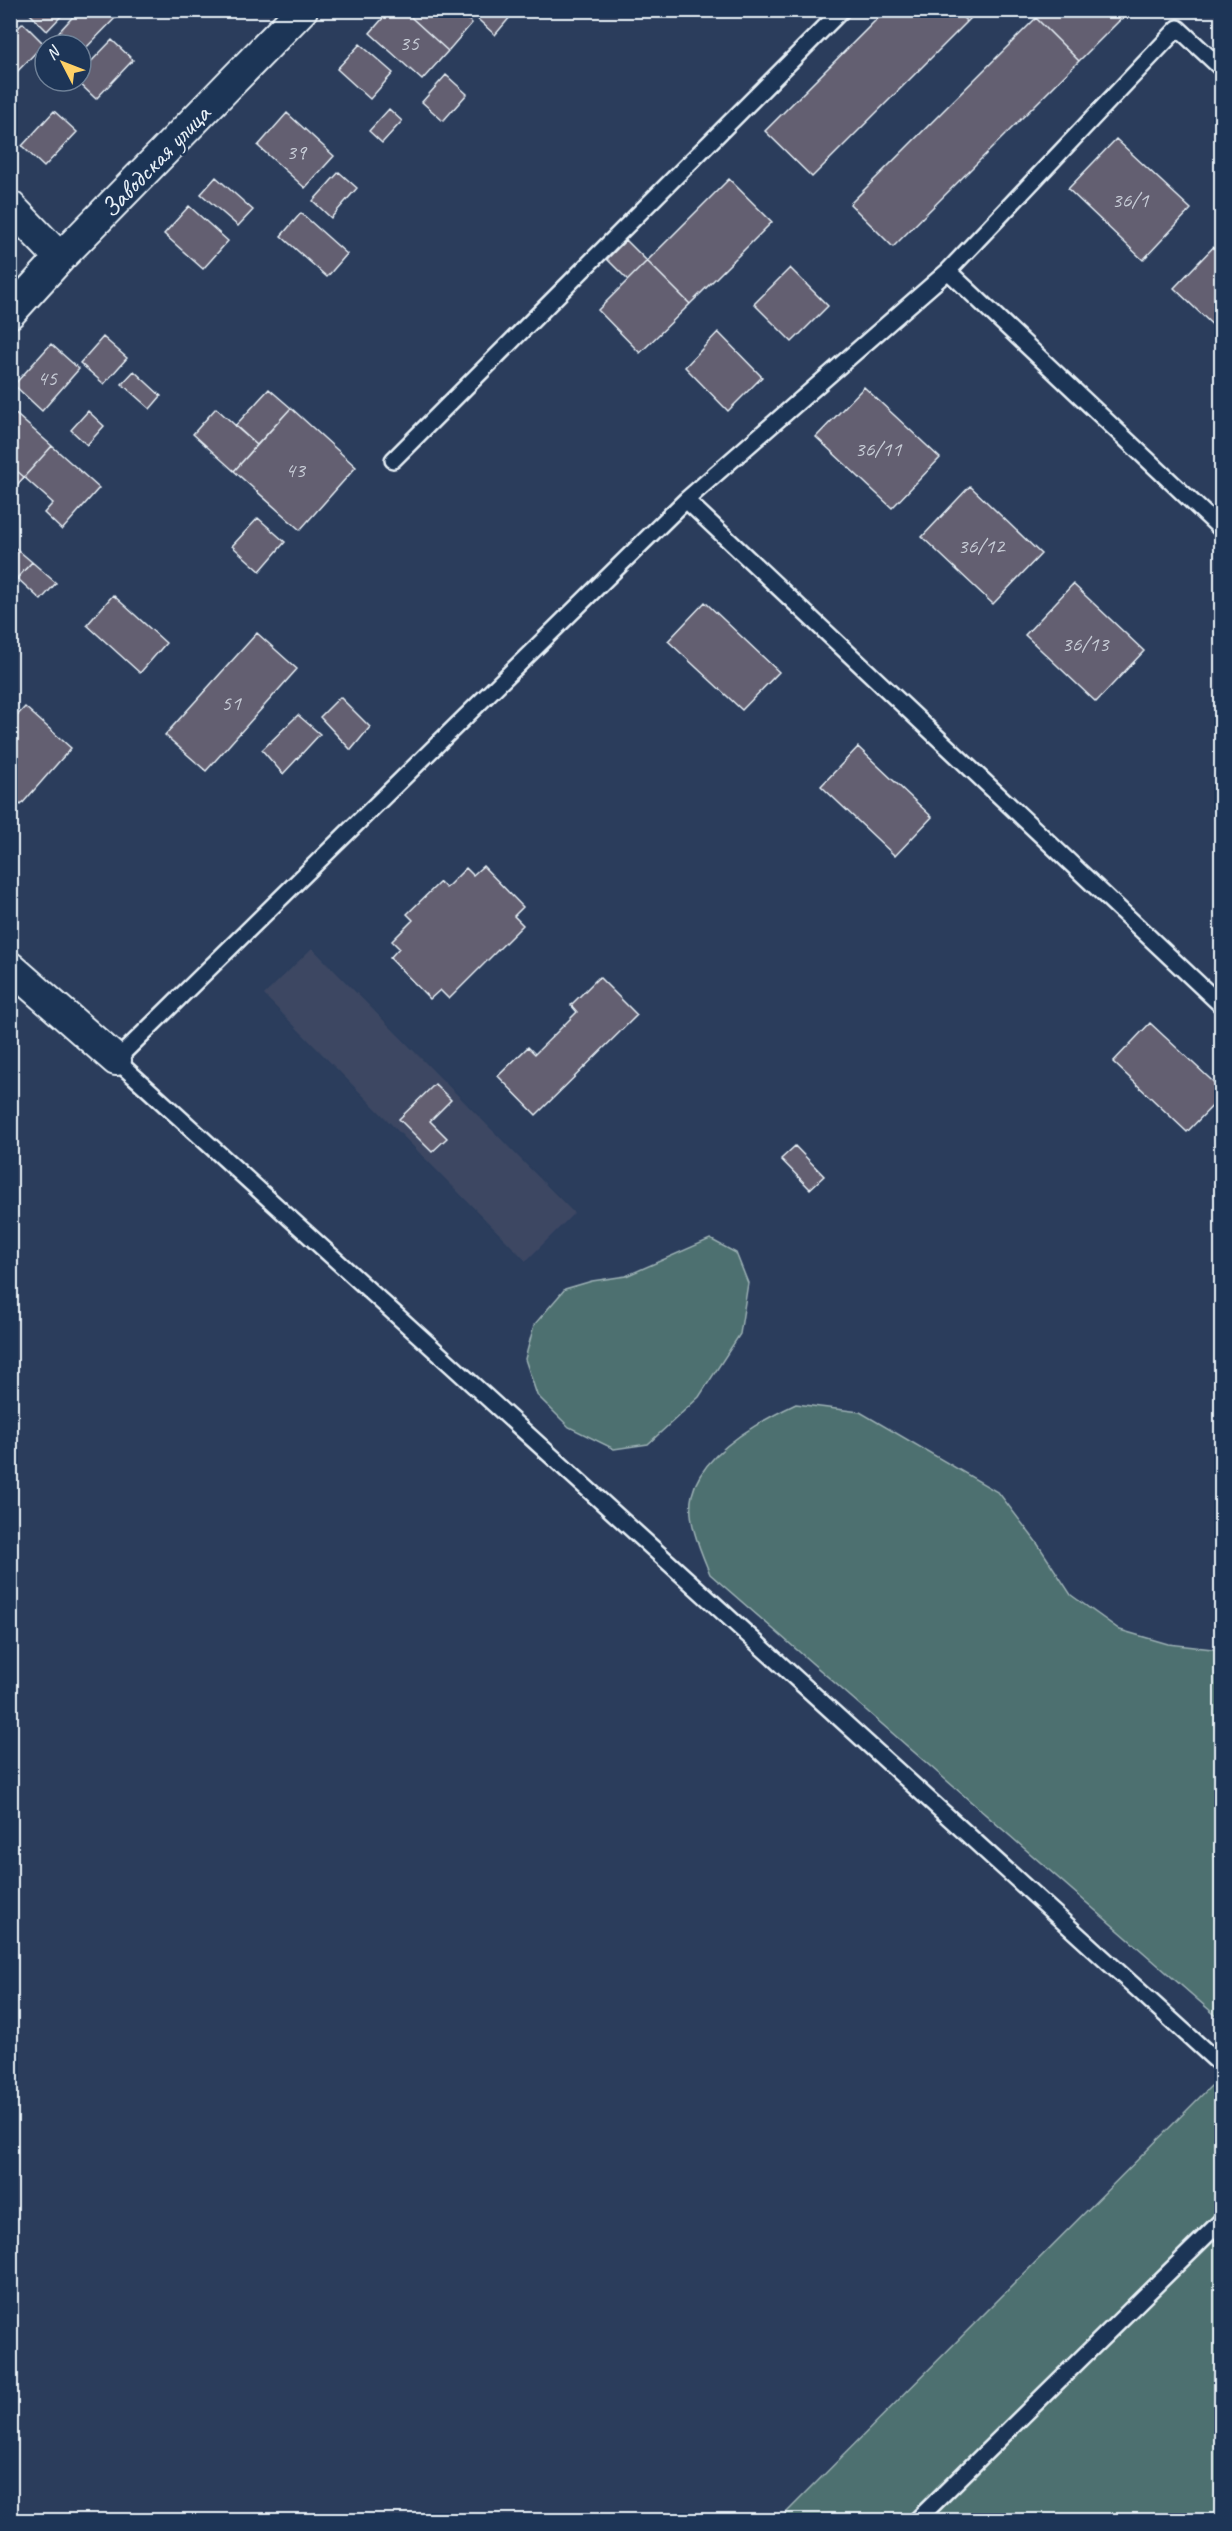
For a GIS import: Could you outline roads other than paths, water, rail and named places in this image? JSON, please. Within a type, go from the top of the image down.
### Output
[{"type":"street","name":"Заводская улица","points":[[10,313],[60,258],[302,10]]},
{"type":"street","points":[[10,206],[60,258]]},
{"type":"street","points":[[10,968],[116,1060]]},
{"type":"lane","points":[[393,460],[842,10]]},
{"type":"lane","points":[[1221,69],[1178,28],[948,271],[687,500],[116,1060],[1221,2066]]},
{"type":"lane","points":[[948,271],[1221,530]]},
{"type":"lane","points":[[687,500],[1221,1006]]},
{"type":"lane","points":[[917,2520],[1221,2220]]}]
